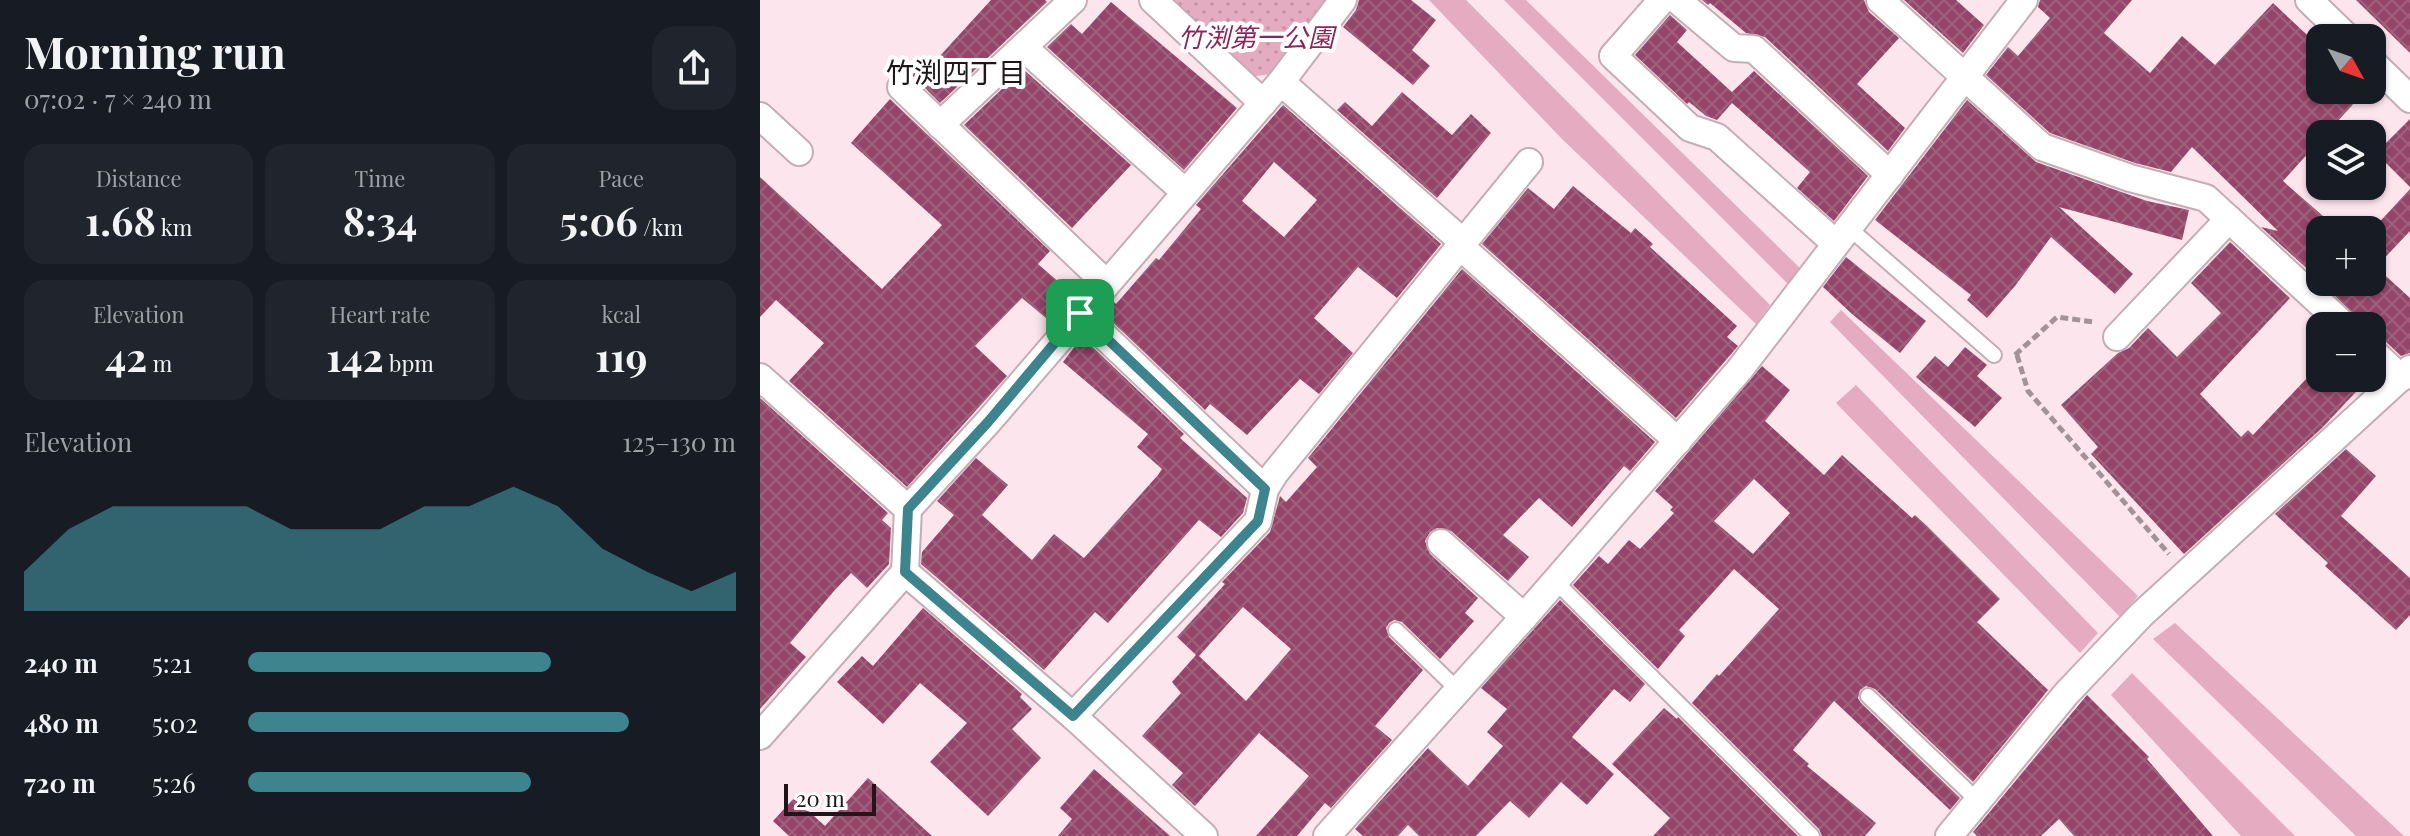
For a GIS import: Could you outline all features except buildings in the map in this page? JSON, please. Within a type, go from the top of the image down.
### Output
[{"type":"street","points":[[940,125],[1073,0]]},
{"type":"street","points":[[1153,0],[1263,103]]},
{"type":"street","points":[[760,736],[905,572],[908,509],[988,422],[1281,82],[1343,0]]},
{"type":"street","points":[[1662,0],[1613,56],[1690,128],[1717,137],[1842,235]]},
{"type":"street","points":[[1677,0],[1734,48],[1754,49],[1890,175]]},
{"type":"street","points":[[1880,0],[2042,147],[2130,178],[2206,198],[2330,312]]},
{"type":"street","points":[[1327,836],[1524,617],[1740,369],[2024,0]]},
{"type":"street","points":[[2309,0],[2334,24]]},
{"type":"street","points":[[1023,47],[1185,192]]},
{"type":"street","points":[[2386,76],[2410,99]]},
{"type":"street","points":[[1281,82],[1678,441]]},
{"type":"street","points":[[901,87],[1106,283]]},
{"type":"street","points":[[760,116],[799,152]]},
{"type":"street","points":[[1073,716],[1258,521],[1265,489],[1275,473],[1529,162]]},
{"type":"street","points":[[2117,337],[2229,219]]},
{"type":"street","points":[[1080,313],[1265,489]]},
{"type":"street","points":[[1949,836],[2066,694],[2141,615],[2406,374],[2386,360]]},
{"type":"street","points":[[760,377],[908,509]]},
{"type":"street","points":[[1441,543],[1524,617]]},
{"type":"street","points":[[905,572],[1073,716],[1204,836]]},
{"type":"lane","points":[[1842,235],[1994,355]]},
{"type":"lane","points":[[1554,580],[1812,836]]},
{"type":"lane","points":[[1396,630],[1458,690]]},
{"type":"lane","points":[[1868,696],[1978,801]]},
{"type":"path","points":[[1994,355],[2007,362],[2057,317],[2100,322],[2117,337]]},
{"type":"path","points":[[2016,354],[2028,391],[2186,574]]},
{"type":"green space","name":"竹渕第一公園","points":[[1168,0],[1330,0],[1271,74],[1249,77]]},
{"type":"green space","points":[[1429,0],[1466,0],[1770,305],[1756,324],[1562,139]]},
{"type":"green space","points":[[1504,0],[1526,0],[1803,271],[1790,286]]},
{"type":"green space","points":[[1841,310],[2138,596],[2120,617],[1830,322]]},
{"type":"green space","points":[[1856,385],[2098,633],[2080,653],[1836,403]]},
{"type":"green space","points":[[2175,623],[2404,836],[2356,836],[2153,639]]},
{"type":"green space","points":[[2132,673],[2295,836],[2241,836],[2111,695]]},
{"type":"district","name":"竹渕四丁目","points":[[956,71]]},
{"type":"route","points":[[1080,313],[1265,489],[1258,521],[1073,716],[905,572],[908,509],[988,422],[1080,313]]}]
